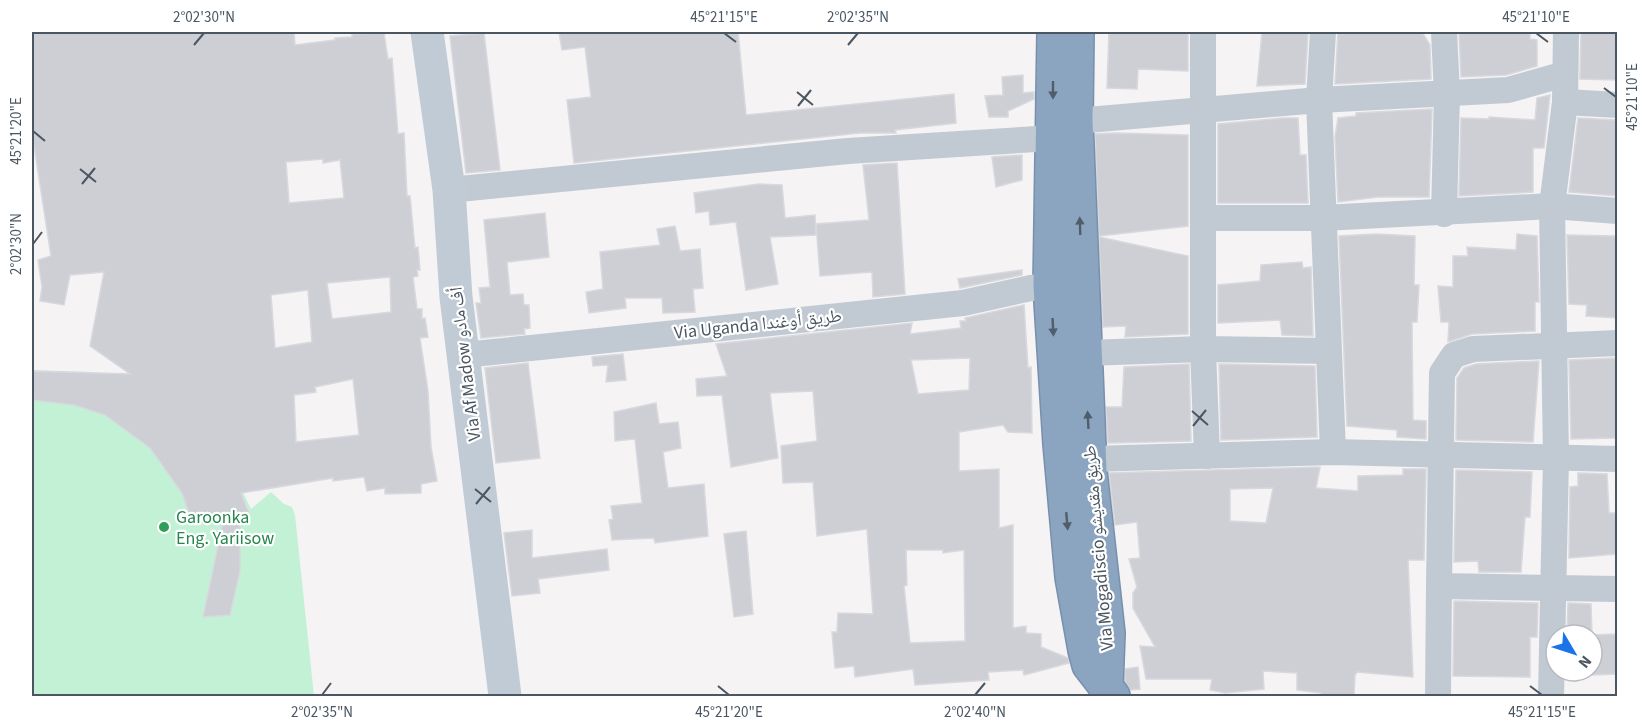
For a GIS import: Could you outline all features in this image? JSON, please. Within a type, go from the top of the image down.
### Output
[{"type":"highway","name":"Via Mogadiscio طريق مقديشو","points":[[1054,32],[1085,353],[1094,523],[1108,633],[1109,692]]},
{"type":"highway","name":"Via Mogadiscio طريق مقديشو","points":[[1077,32],[1050,286],[1060,444],[1072,577],[1089,665],[1109,692]]},
{"type":"street","name":"Via Af Madow أف مادو","points":[[428,32],[449,190],[456,297],[505,696]]},
{"type":"street","points":[[1203,32],[1203,349],[1207,456]]},
{"type":"street","points":[[1323,32],[1319,100],[1333,452]]},
{"type":"street","points":[[1444,32],[1447,94],[1444,214]]},
{"type":"street","points":[[1551,696],[1556,458],[1552,206],[1565,102],[1566,32]]},
{"type":"street","points":[[449,190],[1065,130],[1202,112],[1319,100],[1508,90],[1565,74]]},
{"type":"street","points":[[1565,102],[1617,105]]},
{"type":"street","points":[[1204,218],[1323,218],[1444,214],[1552,206],[1617,211]]},
{"type":"street","name":"Via Uganda طريق أوغندا","points":[[464,355],[963,303],[1050,286]]},
{"type":"street","points":[[1438,696],[1442,373],[1454,355],[1473,349],[1556,348],[1617,344]]},
{"type":"street","points":[[1085,353],[1203,349],[1328,351]]},
{"type":"street","points":[[1090,459],[1333,452],[1617,459]]},
{"type":"street","points":[[1439,586],[1617,589]]},
{"type":"green space","name":"Garoonka Eng. Yariisow","points":[[32,370],[93,372],[103,376],[229,463],[251,509],[271,492],[284,504],[292,507],[295,515],[314,696],[32,696]]},
{"type":"building","points":[[32,32],[294,32],[295,45],[352,37],[352,34],[384,33],[388,59],[392,58],[398,134],[404,133],[407,196],[410,196],[415,248],[418,247],[420,270],[417,270],[418,276],[413,277],[417,309],[422,309],[422,319],[425,318],[428,337],[420,338],[428,391],[431,447],[437,481],[421,484],[421,493],[385,494],[385,488],[367,491],[364,477],[333,481],[333,478],[241,493],[249,513],[240,515],[240,571],[230,615],[203,617],[224,517],[192,521],[182,493],[150,448],[105,415],[74,405],[32,400],[32,371],[130,374],[90,346],[104,272],[70,275],[64,305],[40,301],[42,287],[38,260],[51,256],[32,133]],"holes":[[[323,159],[323,163],[340,160],[344,198],[289,203],[286,162]],[[390,277],[391,312],[332,319],[327,283]],[[308,290],[312,342],[275,348],[271,295]],[[353,379],[359,435],[296,442],[294,395],[316,392],[315,387]]]},
{"type":"building","points":[[559,32],[738,32],[746,115],[954,94],[956,123],[895,130],[896,133],[860,133],[574,163],[567,100],[591,97],[585,47],[562,50]]},
{"type":"building","points":[[1109,32],[1188,32],[1188,71],[1138,69],[1137,89],[1107,88]]},
{"type":"building","points":[[1262,32],[1308,32],[1305,84],[1257,86]]},
{"type":"building","points":[[1338,32],[1422,32],[1430,45],[1431,79],[1335,84]]},
{"type":"building","points":[[1459,32],[1530,32],[1530,39],[1537,40],[1537,66],[1506,75],[1461,77]]},
{"type":"building","points":[[1581,32],[1617,32],[1617,80],[1580,79]]},
{"type":"building","points":[[484,33],[500,170],[466,173],[450,36]]},
{"type":"building","points":[[1023,75],[1023,93],[1034,92],[1034,99],[1008,111],[1008,117],[989,117],[985,96],[1003,95],[1002,77]]},
{"type":"building","points":[[1550,95],[1544,148],[1533,148],[1533,192],[1459,196],[1461,118],[1535,120],[1537,98]]},
{"type":"building","points":[[1432,109],[1429,197],[1378,197],[1338,202],[1335,137],[1338,118],[1356,116],[1356,113]]},
{"type":"building","points":[[1298,118],[1300,155],[1306,155],[1308,203],[1218,203],[1218,124]]},
{"type":"building","points":[[1578,118],[1617,120],[1617,196],[1569,192]]},
{"type":"building","points":[[1095,134],[1188,135],[1188,226],[1099,236]]},
{"type":"building","points":[[1022,155],[1022,180],[996,187],[992,157]]},
{"type":"building","points":[[897,163],[905,294],[873,297],[872,272],[820,276],[816,224],[869,220],[863,165]]},
{"type":"building","points":[[759,184],[782,185],[785,218],[815,215],[816,235],[770,237],[778,284],[746,290],[736,222],[710,225],[709,211],[696,213],[694,193]]},
{"type":"building","points":[[545,213],[549,257],[507,262],[510,295],[523,294],[524,305],[529,305],[530,328],[524,329],[525,334],[481,338],[476,303],[481,303],[479,288],[490,287],[484,220]]},
{"type":"building","points":[[675,226],[680,251],[700,249],[703,288],[693,289],[695,312],[663,313],[662,298],[625,298],[626,308],[589,313],[586,292],[603,289],[600,252],[660,245],[657,229]]},
{"type":"building","points":[[1376,234],[1415,236],[1414,285],[1419,285],[1417,322],[1412,322],[1413,420],[1426,421],[1426,439],[1397,437],[1397,430],[1347,426],[1339,236]]},
{"type":"building","points":[[1517,234],[1537,236],[1539,302],[1535,302],[1535,331],[1472,334],[1448,342],[1449,322],[1441,322],[1438,286],[1453,287],[1453,256],[1468,256],[1467,247],[1516,250]]},
{"type":"building","points":[[1567,235],[1617,236],[1617,318],[1586,316],[1587,305],[1569,304]]},
{"type":"building","points":[[1099,237],[1188,256],[1188,334],[1125,337],[1126,326],[1103,327]]},
{"type":"building","points":[[1302,262],[1303,268],[1311,267],[1313,336],[1282,335],[1280,320],[1218,323],[1218,285],[1260,281],[1261,265]]},
{"type":"building","points":[[1022,270],[1022,275],[960,288],[958,279]]},
{"type":"building","points":[[1024,305],[1028,368],[1031,367],[1032,433],[1008,432],[1003,425],[959,432],[959,471],[999,469],[999,528],[1013,525],[1013,628],[1026,626],[1026,633],[1041,634],[1041,647],[1068,658],[1069,663],[1024,675],[1023,670],[988,672],[989,680],[915,685],[913,669],[855,677],[854,666],[835,668],[832,632],[837,632],[838,613],[873,614],[867,529],[817,536],[813,482],[783,483],[781,446],[817,441],[813,391],[770,393],[778,458],[731,467],[722,395],[697,396],[696,379],[727,376],[716,344],[912,323],[910,334],[961,328],[960,321],[966,321],[965,318]],"holes":[[[970,358],[969,390],[918,394],[911,360]],[[906,550],[943,550],[943,553],[964,550],[965,641],[910,643],[904,586],[907,585]]]},
{"type":"building","points":[[623,354],[626,380],[606,382],[608,365],[593,366],[592,357]]},
{"type":"building","points":[[1617,358],[1617,438],[1571,439],[1569,360]]},
{"type":"building","points":[[1539,361],[1533,442],[1456,440],[1457,378],[1464,368],[1476,364]]},
{"type":"building","points":[[528,363],[540,458],[496,463],[485,368]]},
{"type":"building","points":[[1189,364],[1191,441],[1108,443],[1106,407],[1122,407],[1124,367]]},
{"type":"building","points":[[1219,364],[1315,366],[1317,437],[1221,440]]},
{"type":"building","points":[[656,403],[659,424],[678,422],[681,448],[663,452],[668,488],[704,484],[708,536],[655,543],[654,538],[612,540],[609,520],[613,519],[611,506],[642,503],[635,439],[615,441],[614,412]]},
{"type":"building","points":[[1320,467],[1316,488],[1358,491],[1358,476],[1403,475],[1403,469],[1426,469],[1424,560],[1408,560],[1413,677],[1357,672],[1354,696],[1321,696],[1321,693],[1297,690],[1297,673],[1263,671],[1264,689],[1225,693],[1210,690],[1212,679],[1146,679],[1140,646],[1155,647],[1133,608],[1133,593],[1137,587],[1129,559],[1140,558],[1137,522],[1115,525],[1109,473]],"holes":[[[1273,488],[1266,523],[1230,521],[1230,489]]]},
{"type":"building","points":[[1456,470],[1532,472],[1530,517],[1525,517],[1521,572],[1479,572],[1478,561],[1454,562]]},
{"type":"building","points":[[1578,473],[1607,474],[1609,513],[1617,513],[1617,554],[1569,558],[1570,487],[1578,486]]},
{"type":"building","points":[[532,530],[532,558],[607,549],[609,570],[538,579],[540,593],[512,596],[504,533]]},
{"type":"building","points":[[746,531],[753,614],[734,617],[724,534]]},
{"type":"building","points":[[1454,601],[1538,603],[1537,637],[1530,637],[1530,677],[1453,676]]},
{"type":"building","points":[[1568,603],[1591,604],[1592,623],[1567,623]]},
{"type":"building","points":[[1617,634],[1617,674],[1604,675],[1604,635]]},
{"type":"building","points":[[1138,667],[1140,689],[1130,690],[1125,681],[1125,669]]},
{"type":"place","name":"Garoonka Eng. Yariisow","points":[[164,527]]}]
